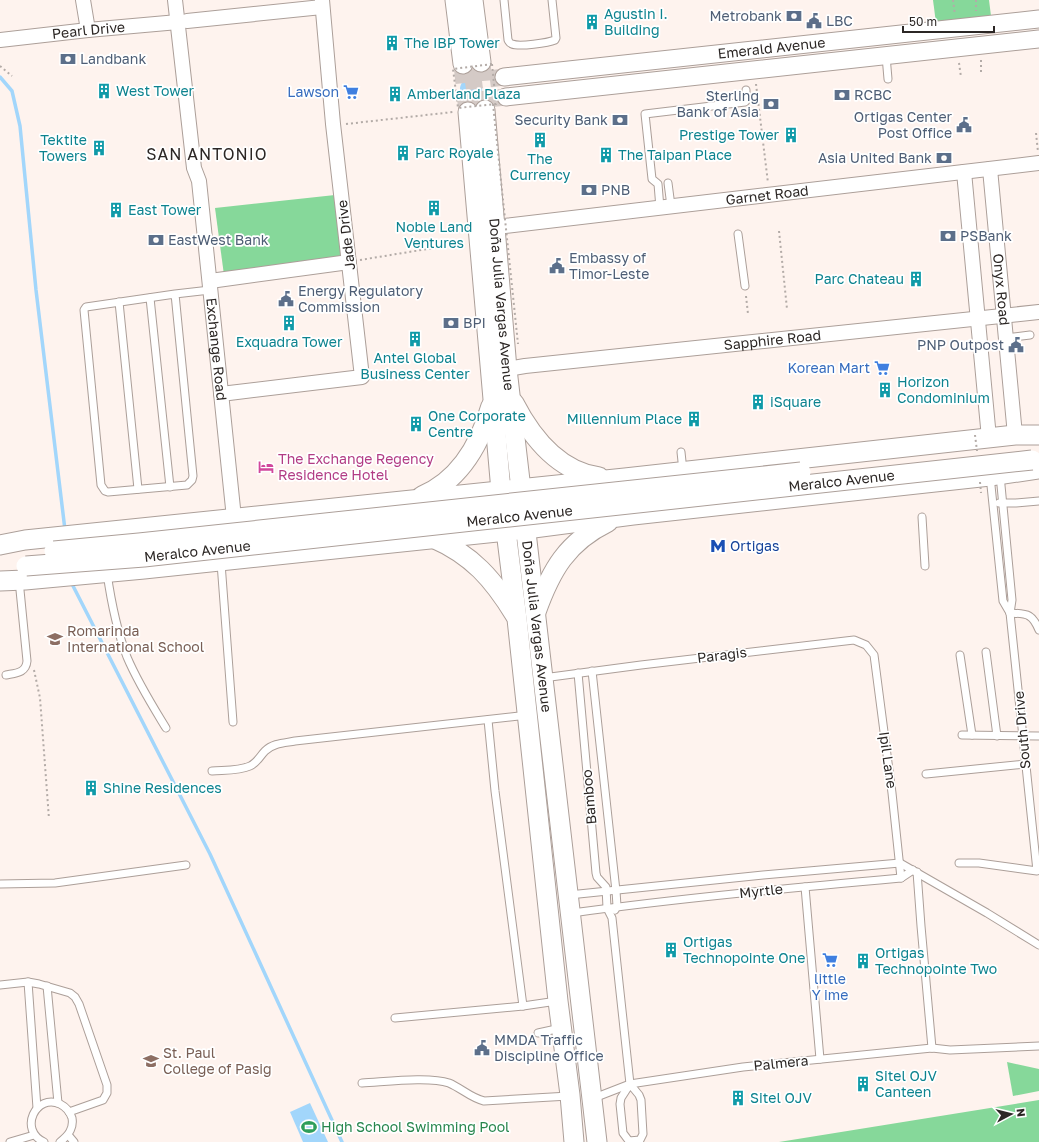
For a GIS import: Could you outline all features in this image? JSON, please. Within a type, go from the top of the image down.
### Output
[{"type":"main road","points":[[455,0],[472,63],[473,0]]},
{"type":"main road","name":"Doña Julia Vargas Avenue","points":[[481,107],[486,136],[496,227],[506,369],[502,397],[501,491],[505,523],[526,617],[543,678],[597,1142]]},
{"type":"main road","name":"Doña Julia Vargas Avenue","points":[[481,107],[480,241],[502,397],[520,489],[524,521],[528,715],[574,1142]]},
{"type":"main road","points":[[417,499],[439,486],[462,466],[472,453],[502,397],[557,459],[574,470],[589,475],[621,479]]},
{"type":"main road","name":"Meralco Avenue","points":[[0,545],[25,540],[621,479],[989,438],[1033,450]]},
{"type":"main road","name":"Meralco Avenue","points":[[0,553],[24,566],[106,572],[429,539],[505,523],[628,516],[995,475],[1033,450]]},
{"type":"main road","name":"Meralco Avenue","points":[[0,572],[147,542],[1033,450]]},
{"type":"main road","points":[[621,479],[611,486],[608,499],[610,505],[628,516]]},
{"type":"main road","points":[[366,504],[377,512],[380,520],[379,532],[370,545]]},
{"type":"main road","points":[[429,539],[461,552],[476,564],[526,617],[542,597],[553,574],[568,551],[580,539],[592,530],[608,522],[628,516]]},
{"type":"main road","name":"Meralco Avenue","points":[[0,581],[24,566]]},
{"type":"street","points":[[82,0],[88,30]]},
{"type":"street","name":"Exchange Road","points":[[175,0],[182,22]]},
{"type":"street","name":"Exchange Road","points":[[185,0],[182,22],[194,168],[199,181],[234,518]]},
{"type":"street","name":"Pearl Drive","points":[[0,40],[88,30],[182,22],[322,3]]},
{"type":"street","name":"Jade Drive","points":[[221,394],[362,377],[333,124],[322,3]]},
{"type":"street","name":"Emerald Avenue","points":[[504,77],[1039,18]]},
{"type":"street","name":"Emerald Avenue","points":[[481,107],[759,69],[1039,39]]},
{"type":"street","name":"Garnet Road","points":[[496,227],[1039,163]]},
{"type":"street","name":"Onyx Road","points":[[990,169],[1005,338],[1033,450]]},
{"type":"street","name":"Onyx Road","points":[[964,172],[989,438]]},
{"type":"street","points":[[210,285],[349,262]]},
{"type":"street","name":"Sapphire Road","points":[[506,369],[1039,312]]},
{"type":"lane","points":[[504,0],[508,40],[510,44],[514,45],[555,40],[552,0]]},
{"type":"lane","points":[[886,55],[888,79]]},
{"type":"lane","points":[[666,207],[658,184],[652,179],[645,114],[745,102],[746,90]]},
{"type":"lane","points":[[666,207],[668,183]]},
{"type":"lane","points":[[738,234],[744,286]]},
{"type":"lane","points":[[175,294],[193,476],[192,480],[186,486],[105,491],[101,485],[83,312],[86,307],[175,294],[210,285]]},
{"type":"lane","points":[[150,298],[170,487]]},
{"type":"lane","points":[[119,302],[138,489]]},
{"type":"lane","points":[[1005,338],[1030,335]]},
{"type":"lane","points":[[682,452],[683,472]]},
{"type":"lane","name":"South Drive","points":[[995,475],[993,502],[1003,601],[1010,613]]},
{"type":"lane","name":"South Drive","points":[[959,863],[979,863],[1036,871],[1010,613],[1012,600],[1003,504],[995,475]]},
{"type":"lane","points":[[993,502],[1003,504],[1039,501]]},
{"type":"lane","points":[[922,517],[926,566]]},
{"type":"lane","points":[[221,560],[233,722]]},
{"type":"lane","points":[[6,675],[23,671],[26,667],[27,661],[24,566]]},
{"type":"lane","points":[[106,572],[118,628],[127,656],[144,692],[166,728]]},
{"type":"lane","points":[[1010,613],[1028,614],[1035,620],[1039,630]]},
{"type":"lane","name":"Paragis","points":[[543,678],[854,640],[866,645]]},
{"type":"lane","name":"Ipil Lane","points":[[866,645],[874,655],[901,878]]},
{"type":"lane","points":[[986,652],[997,736]]},
{"type":"lane","points":[[960,655],[972,735]]},
{"type":"lane","name":"Bamboo","points":[[592,671],[616,891],[617,906],[612,918]]},
{"type":"lane","name":"Bamboo","points":[[578,673],[596,873],[597,877],[604,884],[607,908],[612,918],[630,1084],[641,1100],[643,1137],[640,1140],[629,1141],[623,1133],[620,1101],[630,1084]]},
{"type":"lane","points":[[212,771],[245,768],[254,763],[270,748],[275,745],[288,742],[528,715]]},
{"type":"lane","points":[[488,720],[496,799],[524,1006]]},
{"type":"lane","points":[[962,735],[1039,736]]},
{"type":"lane","points":[[926,774],[1025,764]]},
{"type":"lane","points":[[900,863],[1039,945]]},
{"type":"lane","name":"Myrtle","points":[[569,904],[606,892],[763,875],[900,863]]},
{"type":"lane","points":[[0,884],[55,883],[186,865]]},
{"type":"lane","points":[[915,871],[932,1048]]},
{"type":"lane","name":"Myrtle","points":[[569,904],[607,908],[805,886],[901,878],[915,871]]},
{"type":"lane","points":[[805,886],[820,1059]]},
{"type":"lane","points":[[28,982],[37,1108]]},
{"type":"lane","points":[[0,985],[28,982],[47,986],[70,993],[79,1004],[107,1085],[107,1093],[103,1100],[69,1112]]},
{"type":"lane","points":[[47,986],[58,1103]]},
{"type":"lane","points":[[395,1018],[524,1006],[558,1001]]},
{"type":"lane","points":[[538,1033],[561,1028]]},
{"type":"lane","name":"Palmera","points":[[592,1099],[630,1084],[743,1067],[932,1048],[950,1050],[1039,1046]]},
{"type":"lane","points":[[362,1083],[441,1081],[450,1084],[473,1098],[484,1101],[570,1096]]},
{"type":"lane","points":[[44,1142],[34,1135],[31,1121],[37,1108],[50,1102],[58,1103],[64,1106],[72,1118],[72,1126],[69,1136],[60,1142]]},
{"type":"lane","points":[[10,1142],[34,1135]]},
{"type":"lane","points":[[69,1136],[74,1142]]},
{"type":"path","points":[[953,0],[955,15]]},
{"type":"path","points":[[333,124],[481,107],[496,104],[492,64],[453,69],[458,108],[481,107]]},
{"type":"path","points":[[0,66],[12,76]]},
{"type":"path","points":[[759,69],[755,76],[769,195]]},
{"type":"path","points":[[481,107],[518,344]]},
{"type":"path","points":[[1036,133],[1039,163]]},
{"type":"path","points":[[779,231],[787,309]]},
{"type":"path","points":[[349,262],[480,241]]},
{"type":"path","points":[[744,286],[748,314]]},
{"type":"path","points":[[34,668],[40,698],[49,818]]},
{"type":"green space","points":[[933,0],[989,0],[991,16],[936,23]]},
{"type":"green space","points":[[335,195],[343,260],[224,275],[215,208]]},
{"type":"green space","points":[[1007,1062],[1039,1069],[1039,1091],[1013,1096]]},
{"type":"green space","points":[[1039,1100],[1039,1142],[779,1142]]},
{"type":"water","points":[[471,78],[475,79],[481,85],[481,93],[475,99],[471,100],[467,99],[461,93],[460,89],[461,85],[467,79]]},
{"type":"water","name":"High School Swimming Pool","points":[[310,1103],[328,1142],[303,1142],[290,1112]]},
{"type":"waterway","points":[[0,77],[12,91],[20,126],[36,290],[65,530]]},
{"type":"waterway","points":[[71,582],[210,854],[342,1142]]},
{"type":"tunnel","points":[[481,62],[485,110]]},
{"type":"tunnel","points":[[463,64],[468,112]]},
{"type":"tunnel","points":[[465,82],[504,77]]},
{"type":"tunnel","points":[[467,101],[506,97]]},
{"type":"place","name":"Metrobank","points":[[794,16]]},
{"type":"place","name":"LBC","points":[[814,21]]},
{"type":"place","name":"Agustin I. Building","points":[[592,22]]},
{"type":"place","name":"The IBP Tower","points":[[392,43]]},
{"type":"place","name":"Landbank","points":[[68,59]]},
{"type":"place","name":"West Tower","points":[[104,91]]},
{"type":"place","name":"Lawson","points":[[351,92]]},
{"type":"place","name":"Amberland Plaza","points":[[395,94]]},
{"type":"place","name":"RCBC","points":[[842,95]]},
{"type":"place","name":"Sterling Bank of Asia","points":[[771,104]]},
{"type":"place","name":"Security Bank","points":[[620,120]]},
{"type":"place","name":"Ortigas Center Post Office","points":[[964,125]]},
{"type":"place","name":"Prestige Tower","points":[[791,135]]},
{"type":"place","name":"The Currency","points":[[540,140]]},
{"type":"place","name":"Tektite Towers","points":[[99,148]]},
{"type":"place","name":"Parc Royale","points":[[403,153]]},
{"type":"place","name":"The Taipan Place","points":[[606,155]]},
{"type":"place","name":"Asia United Bank","points":[[944,158]]},
{"type":"place","name":"PNB","points":[[589,190]]},
{"type":"place","name":"Noble Land Ventures","points":[[434,208]]},
{"type":"place","name":"East Tower","points":[[116,210]]},
{"type":"place","name":"PSBank","points":[[948,236]]},
{"type":"place","name":"EastWest Bank","points":[[156,240]]},
{"type":"place","name":"Embassy of Timor-Leste","points":[[557,266]]},
{"type":"place","name":"Parc Chateau","points":[[916,279]]},
{"type":"place","name":"Energy Regulatory Commission","points":[[286,299]]},
{"type":"place","name":"Exquadra Tower","points":[[289,323]]},
{"type":"place","name":"BPI","points":[[451,323]]},
{"type":"place","name":"Antel Global Business Center","points":[[415,339]]},
{"type":"place","name":"PNP Outpost","points":[[1016,345]]},
{"type":"place","name":"Korean Mart","points":[[882,368]]},
{"type":"place","name":"Horizon Condominium","points":[[885,390]]},
{"type":"place","name":"iSquare","points":[[758,402]]},
{"type":"place","name":"Millennium Place","points":[[694,419]]},
{"type":"place","name":"One Corporate Centre","points":[[416,424]]},
{"type":"place","name":"The Exchange Regency Residence Hotel","points":[[266,467]]},
{"type":"place","name":"Ortigas","points":[[718,546]]},
{"type":"place","name":"Romarinda International School","points":[[55,639]]},
{"type":"place","name":"Shine Residences","points":[[91,788]]},
{"type":"place","name":"Ortigas Technopointe One","points":[[671,950]]},
{"type":"place","name":"little Y ime","points":[[830,960]]},
{"type":"place","name":"Ortigas Technopointe Two","points":[[863,961]]},
{"type":"place","name":"MMDA Traffic Discipline Office","points":[[482,1048]]},
{"type":"place","name":"St. Paul College of Pasig","points":[[151,1061]]},
{"type":"place","name":"Sitel OJV Canteen","points":[[863,1084]]},
{"type":"place","name":"Sitel OJV","points":[[738,1098]]},
{"type":"place","name":"High School Swimming Pool","points":[[309,1127]]},
{"type":"district","name":"SAN ANTONIO","points":[[207,154]]}]
